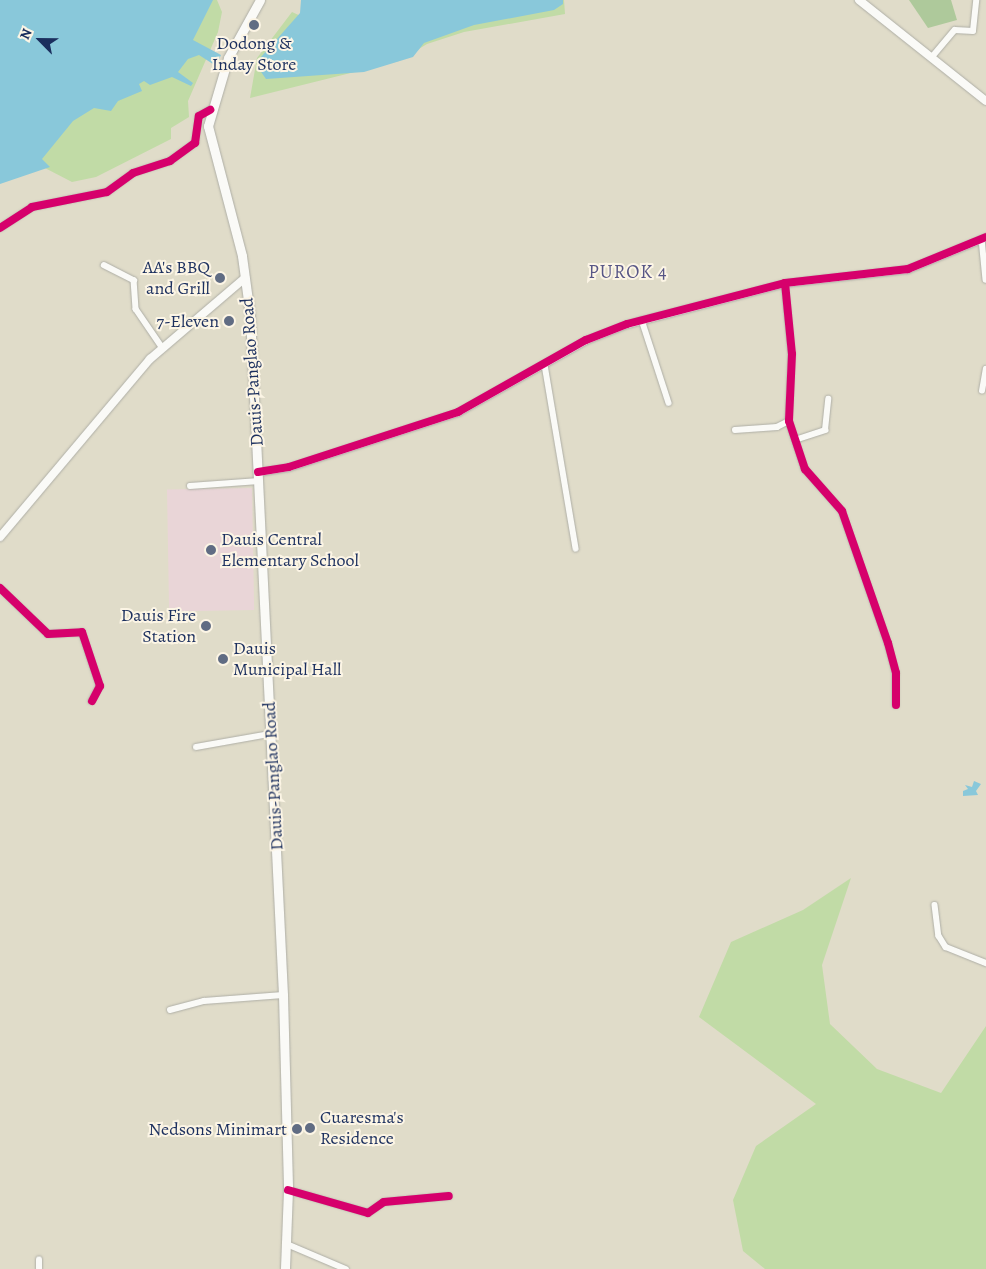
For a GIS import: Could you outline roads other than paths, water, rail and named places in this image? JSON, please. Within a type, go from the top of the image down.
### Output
[{"type":"main road","name":"Dauis-Panglao Road","points":[[260,0],[232,47],[210,110],[209,134],[245,278],[258,476],[284,995],[288,1190],[285,1269]]},
{"type":"main road","points":[[859,0],[986,101]]},
{"type":"main road","points":[[0,537],[162,347],[245,278]]},
{"type":"street","points":[[932,57],[955,30],[973,32],[976,0]]},
{"type":"street","points":[[0,228],[32,207],[107,192],[134,173],[170,161],[195,143],[199,116],[210,110]]},
{"type":"street","points":[[190,486],[258,476],[458,412],[545,365],[586,340],[642,320],[785,283],[908,269],[984,238],[986,280]]},
{"type":"street","points":[[104,265],[134,280],[136,309],[162,347]]},
{"type":"street","points":[[785,283],[792,354],[789,421],[806,469],[842,512],[888,643],[896,673],[896,705]]},
{"type":"street","points":[[642,320],[668,403]]},
{"type":"street","points":[[545,365],[576,548]]},
{"type":"street","points":[[982,391],[986,369]]},
{"type":"street","points":[[795,440],[825,430],[828,400]]},
{"type":"street","points":[[734,430],[777,427],[789,421]]},
{"type":"street","points":[[0,588],[48,634],[82,632],[100,686],[92,701]]},
{"type":"street","points":[[196,748],[270,734]]},
{"type":"street","points":[[935,905],[939,936],[946,947],[986,963]]},
{"type":"street","points":[[170,1010],[204,1001],[284,995]]},
{"type":"street","points":[[288,1190],[368,1212],[384,1202],[449,1196]]},
{"type":"street","points":[[287,1244],[346,1269]]},
{"type":"street","points":[[39,1260],[39,1269]]},
{"type":"water","points":[[0,0],[213,0],[193,40],[221,55],[216,66],[199,55],[188,59],[178,72],[193,83],[191,86],[172,77],[150,85],[144,81],[139,84],[142,91],[118,101],[111,111],[94,108],[73,121],[42,159],[50,167],[0,184]]},
{"type":"water","points":[[301,0],[563,0],[563,4],[554,10],[474,25],[424,43],[413,57],[364,72],[266,79],[259,69],[261,57],[300,13]]},
{"type":"water","points":[[974,781],[981,784],[976,791],[978,795],[963,796],[963,791],[968,789],[965,785],[972,787]]},
{"type":"place","name":"Dodong & Inday Store","points":[[254,25]]},
{"type":"place","name":"AA's BBQ and Grill","points":[[220,278]]},
{"type":"place","name":"7-Eleven","points":[[229,321]]},
{"type":"place","name":"Dauis Central Elementary School","points":[[211,550]]},
{"type":"place","name":"Dauis Fire Station","points":[[206,626]]},
{"type":"place","name":"Dauis Municipal Hall","points":[[223,659]]},
{"type":"place","name":"Cuaresma's Residence","points":[[310,1128]]},
{"type":"place","name":"Nedsons Minimart","points":[[297,1129]]},
{"type":"district","name":"PUROK 4","points":[[628,273]]}]
